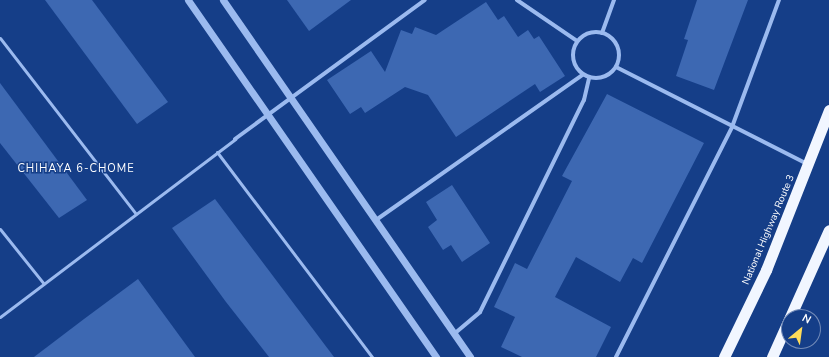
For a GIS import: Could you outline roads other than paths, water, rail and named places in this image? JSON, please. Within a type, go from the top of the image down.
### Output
[{"type":"highway","name":"National Highway Route 3","points":[[724,357],[766,270],[809,165],[829,110]]},
{"type":"highway","points":[[793,309],[829,230]]},
{"type":"highway","points":[[772,357],[781,336]]},
{"type":"street","points":[[188,0],[436,357]]},
{"type":"street","points":[[224,0],[470,357]]},
{"type":"street","points":[[235,139],[425,0]]},
{"type":"street","points":[[517,0],[577,41]]},
{"type":"street","points":[[602,33],[614,0]]},
{"type":"street","points":[[616,357],[732,126],[779,0]]},
{"type":"street","points":[[588,33],[602,33],[614,40],[619,53],[616,67],[605,77],[589,78],[582,75],[577,70],[572,55],[577,41],[588,33]]},
{"type":"street","points":[[616,67],[809,165]]},
{"type":"street","points":[[376,220],[582,75]]},
{"type":"street","points":[[454,334],[480,312],[584,100],[589,78]]},
{"type":"lane","points":[[0,38],[136,214]]},
{"type":"lane","points":[[0,317],[235,139]]},
{"type":"lane","points":[[217,152],[372,357]]},
{"type":"lane","points":[[0,229],[44,284]]},
{"type":"district","name":"CHIHAYA 6-CHOME","points":[[76,169]]}]
